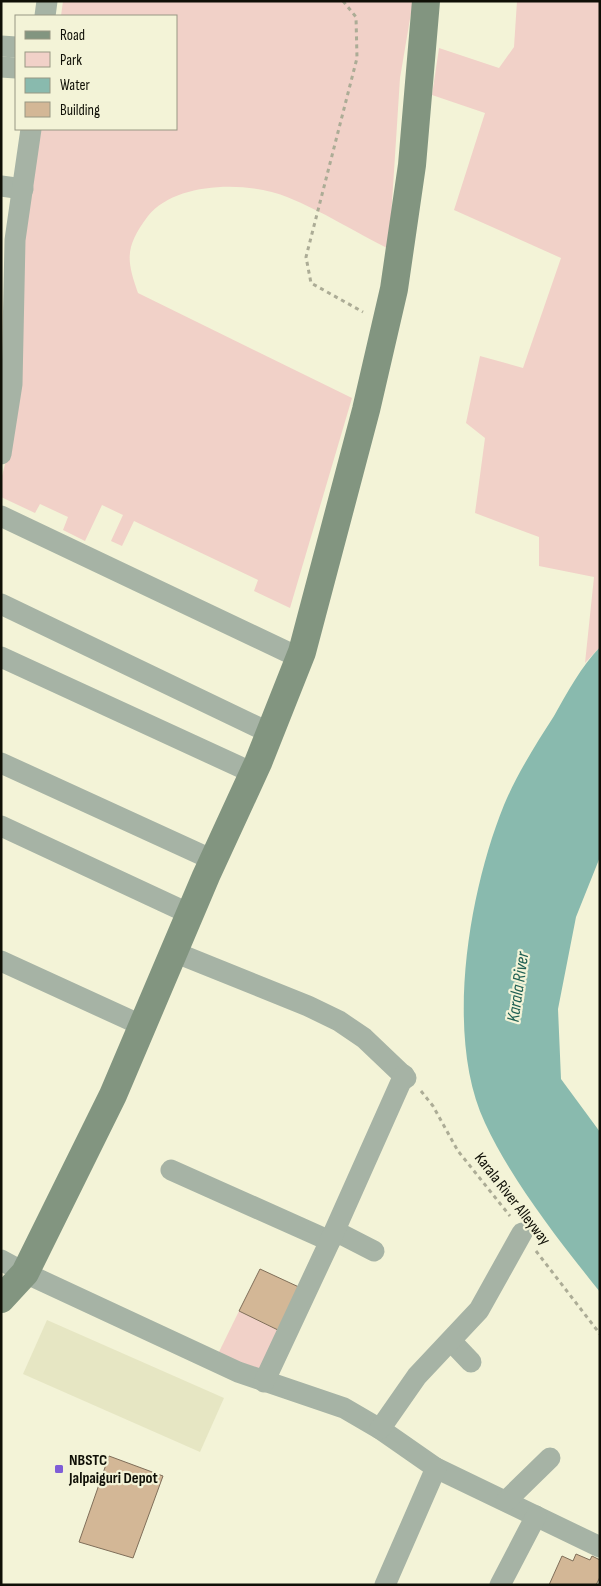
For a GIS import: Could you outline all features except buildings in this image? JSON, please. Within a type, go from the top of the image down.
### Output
[{"type":"main road","points":[[1,1299],[25,1273],[98,1127],[213,860],[253,773],[300,658],[366,410],[387,322],[405,227],[426,1]]},
{"type":"street","points":[[45,15],[47,1]]},
{"type":"street","points":[[1,46],[15,47]]},
{"type":"street","points":[[1,67],[15,68]]},
{"type":"street","points":[[1,454],[12,384],[15,240],[31,130]]},
{"type":"street","points":[[1,186],[23,189]]},
{"type":"street","points":[[1,516],[300,658]]},
{"type":"street","points":[[1,604],[270,733]]},
{"type":"street","points":[[1,656],[253,773]]},
{"type":"street","points":[[1,763],[213,860]]},
{"type":"street","points":[[1,826],[190,914]]},
{"type":"street","points":[[174,952],[308,1006],[339,1021],[364,1038],[405,1076],[264,1382]]},
{"type":"street","points":[[1,962],[142,1026]]},
{"type":"street","points":[[171,1170],[374,1252]]},
{"type":"street","points":[[380,1429],[417,1376],[479,1310],[522,1233]]},
{"type":"street","points":[[1,1260],[25,1273],[264,1382],[344,1408],[380,1429],[436,1468],[600,1547]]},
{"type":"street","points":[[451,1341],[471,1362]]},
{"type":"street","points":[[506,1501],[550,1458]]},
{"type":"street","points":[[385,1585],[436,1468]]},
{"type":"street","points":[[500,1585],[536,1516]]},
{"type":"path","points":[[342,1],[356,17],[357,58],[306,257],[310,284],[344,303],[387,322]]},
{"type":"path","name":"Karala River Alleyway","points":[[405,1076],[433,1106],[458,1150],[600,1334]]},
{"type":"shaded area","points":[[47,1320],[224,1398],[200,1452],[23,1374]]},
{"type":"green space","points":[[63,1],[413,1],[400,78],[389,249],[326,215],[287,197],[253,188],[214,187],[194,190],[160,204],[140,227],[130,253],[131,271],[138,293],[352,398],[290,608],[254,591],[258,580],[134,521],[122,546],[111,541],[123,515],[102,505],[85,541],[63,530],[68,517],[40,504],[35,513],[1,497],[1,480],[13,432],[21,237],[41,130],[178,130],[178,15],[61,15]]},
{"type":"green space","points":[[517,1],[600,1],[600,647],[585,663],[594,577],[539,566],[539,537],[475,513],[485,438],[466,423],[480,356],[523,368],[561,258],[454,210],[485,113],[432,95],[439,48],[499,68],[514,47]]},
{"type":"green space","points":[[239,1311],[280,1331],[261,1370],[217,1356]]},
{"type":"water","name":"Karala River","points":[[600,647],[600,857],[576,917],[558,1009],[561,1079],[600,1132],[600,1292],[553,1232],[523,1189],[485,1123],[473,1088],[466,1049],[464,1007],[466,964],[480,879],[491,840],[504,805],[521,771],[570,688]]},
{"type":"place","name":"NBSTC Jalpaiguri Depot","points":[[59,1469]]}]
